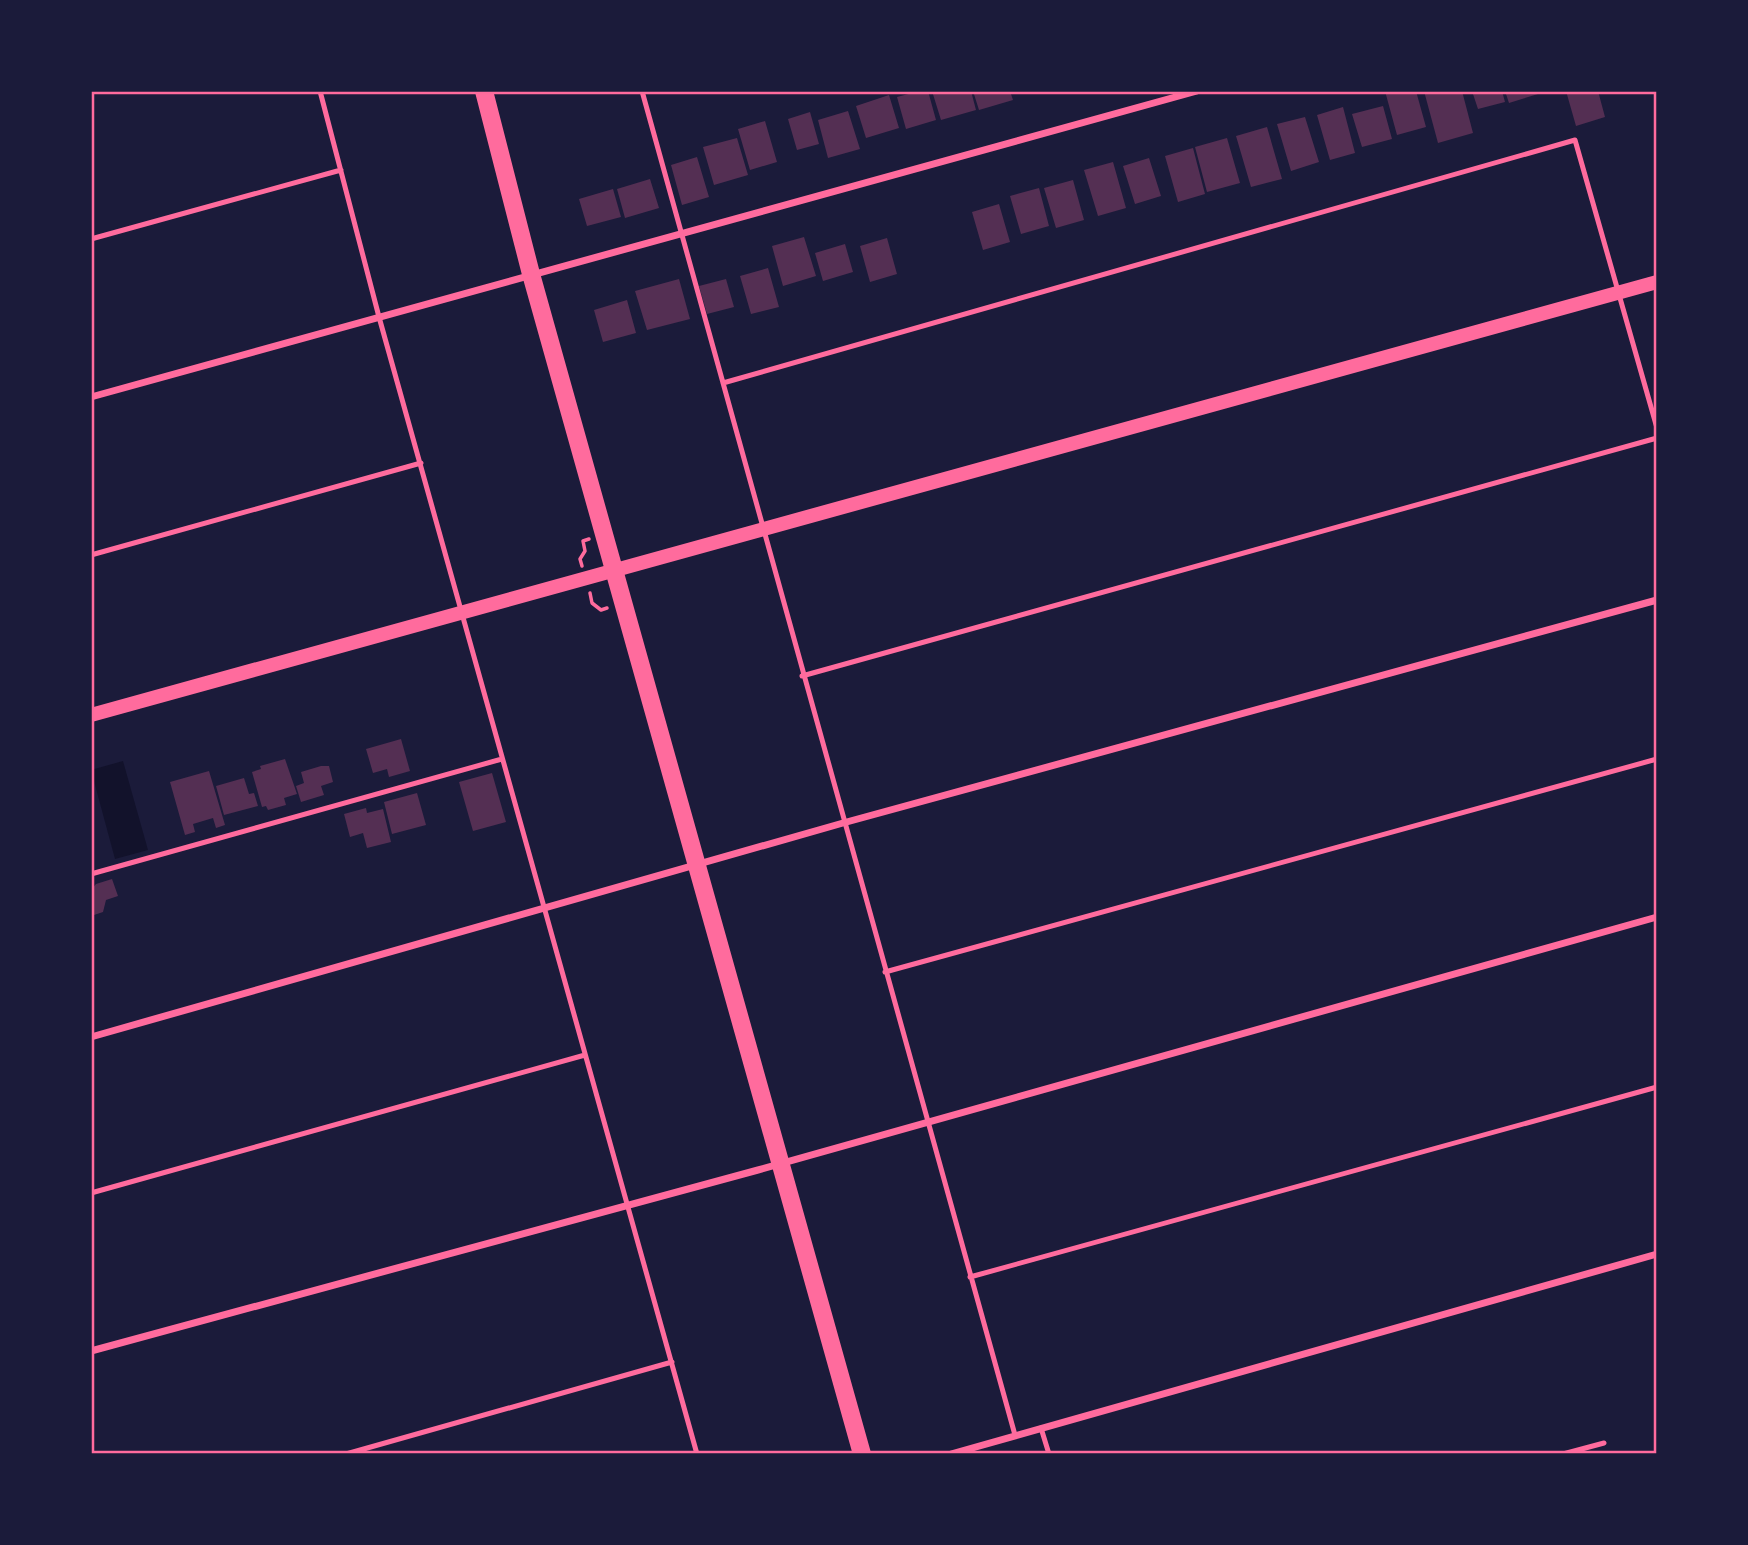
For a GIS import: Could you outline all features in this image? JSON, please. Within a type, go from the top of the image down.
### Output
[{"type":"main road","points":[[484,91],[531,274],[860,1449]]},
{"type":"main road","points":[[91,715],[1657,282]]},
{"type":"street","points":[[91,397],[1197,91]]},
{"type":"street","points":[[91,1037],[843,823],[1657,600]]},
{"type":"street","points":[[91,1351],[926,1123],[1657,917]]},
{"type":"street","points":[[951,1454],[1657,1254]]},
{"type":"street","points":[[860,1449],[874,1454]]},
{"type":"lane","points":[[320,91],[379,317],[463,611],[543,909],[629,1204],[696,1454]]},
{"type":"lane","points":[[642,91],[884,972],[1015,1435]]},
{"type":"lane","points":[[723,383],[1575,139],[1657,428]]},
{"type":"lane","points":[[91,239],[341,170]]},
{"type":"lane","points":[[802,676],[1657,438]]},
{"type":"lane","points":[[91,555],[421,463]]},
{"type":"lane","points":[[91,874],[502,759]]},
{"type":"lane","points":[[884,972],[1657,759]]},
{"type":"lane","points":[[91,1193],[586,1055]]},
{"type":"lane","points":[[970,1278],[1657,1087]]},
{"type":"lane","points":[[346,1454],[672,1362]]},
{"type":"lane","points":[[1041,1428],[1049,1454]]},
{"type":"lane","points":[[1563,1454],[1604,1443]]},
{"type":"shaded area","points":[[123,761],[148,850],[115,859],[91,770]]},
{"type":"building","points":[[928,91],[936,120],[906,129],[897,97]]},
{"type":"building","points":[[932,91],[971,91],[976,110],[941,120]]},
{"type":"building","points":[[973,91],[1010,91],[1013,100],[979,110]]},
{"type":"building","points":[[1385,91],[1416,91],[1426,127],[1397,135]]},
{"type":"building","points":[[1424,91],[1462,91],[1473,133],[1438,143]]},
{"type":"building","points":[[1472,91],[1502,91],[1505,102],[1478,109]]},
{"type":"building","points":[[1505,91],[1537,91],[1538,94],[1509,103]]},
{"type":"building","points":[[1566,91],[1598,91],[1605,117],[1576,126]]},
{"type":"building","points":[[889,95],[899,128],[866,138],[856,106]]},
{"type":"building","points":[[1383,106],[1392,139],[1362,147],[1352,114]]},
{"type":"building","points":[[1343,107],[1355,153],[1330,160],[1317,115]]},
{"type":"building","points":[[848,111],[860,149],[828,158],[818,120]]},
{"type":"building","points":[[810,112],[819,144],[797,150],[788,119]]},
{"type":"building","points":[[1305,117],[1319,162],[1291,171],[1277,124]]},
{"type":"building","points":[[765,121],[777,162],[750,170],[738,129]]},
{"type":"building","points":[[1267,127],[1282,179],[1251,187],[1236,136]]},
{"type":"building","points":[[737,138],[748,175],[714,185],[703,147]]},
{"type":"building","points":[[1227,138],[1240,183],[1207,192],[1195,147]]},
{"type":"building","points":[[1193,148],[1205,194],[1178,202],[1165,156]]},
{"type":"building","points":[[697,157],[709,197],[682,205],[671,165]]},
{"type":"building","points":[[1149,158],[1161,196],[1135,204],[1123,166]]},
{"type":"building","points":[[1113,162],[1126,208],[1098,216],[1084,170]]},
{"type":"building","points":[[650,179],[659,208],[625,218],[617,189]]},
{"type":"building","points":[[1073,180],[1084,220],[1056,228],[1044,188]]},
{"type":"building","points":[[1039,188],[1049,226],[1021,234],[1010,196]]},
{"type":"building","points":[[613,189],[621,217],[587,226],[579,199]]},
{"type":"building","points":[[999,204],[1010,242],[983,250],[972,212]]},
{"type":"building","points":[[804,237],[816,276],[783,286],[772,246]]},
{"type":"building","points":[[887,238],[897,274],[870,282],[860,246]]},
{"type":"building","points":[[845,244],[853,272],[823,281],[815,253]]},
{"type":"building","points":[[768,268],[779,307],[751,314],[740,276]]},
{"type":"building","points":[[679,279],[690,319],[647,330],[635,291]]},
{"type":"building","points":[[726,279],[734,307],[707,314],[699,286]]},
{"type":"building","points":[[627,300],[636,333],[603,342],[594,310]]},
{"type":"building","points":[[401,739],[410,771],[389,777],[387,769],[373,773],[366,749]]},
{"type":"building","points":[[285,759],[297,794],[284,798],[286,805],[268,810],[266,806],[262,807],[252,772],[261,769],[260,766]]},
{"type":"building","points":[[329,766],[333,782],[321,786],[324,795],[301,802],[296,786],[304,783],[301,772]]},
{"type":"building","points":[[209,771],[225,825],[216,828],[213,818],[193,824],[195,832],[185,835],[170,782]]},
{"type":"building","points":[[492,773],[506,822],[473,831],[459,782]]},
{"type":"building","points":[[244,778],[249,794],[254,793],[258,806],[224,815],[216,786]]},
{"type":"building","points":[[417,793],[426,825],[392,834],[384,802]]},
{"type":"building","points":[[366,808],[367,813],[383,809],[391,842],[367,848],[363,833],[350,837],[344,814]]},
{"type":"building","points":[[112,879],[118,896],[106,900],[103,912],[91,916],[91,890],[96,884]]}]
